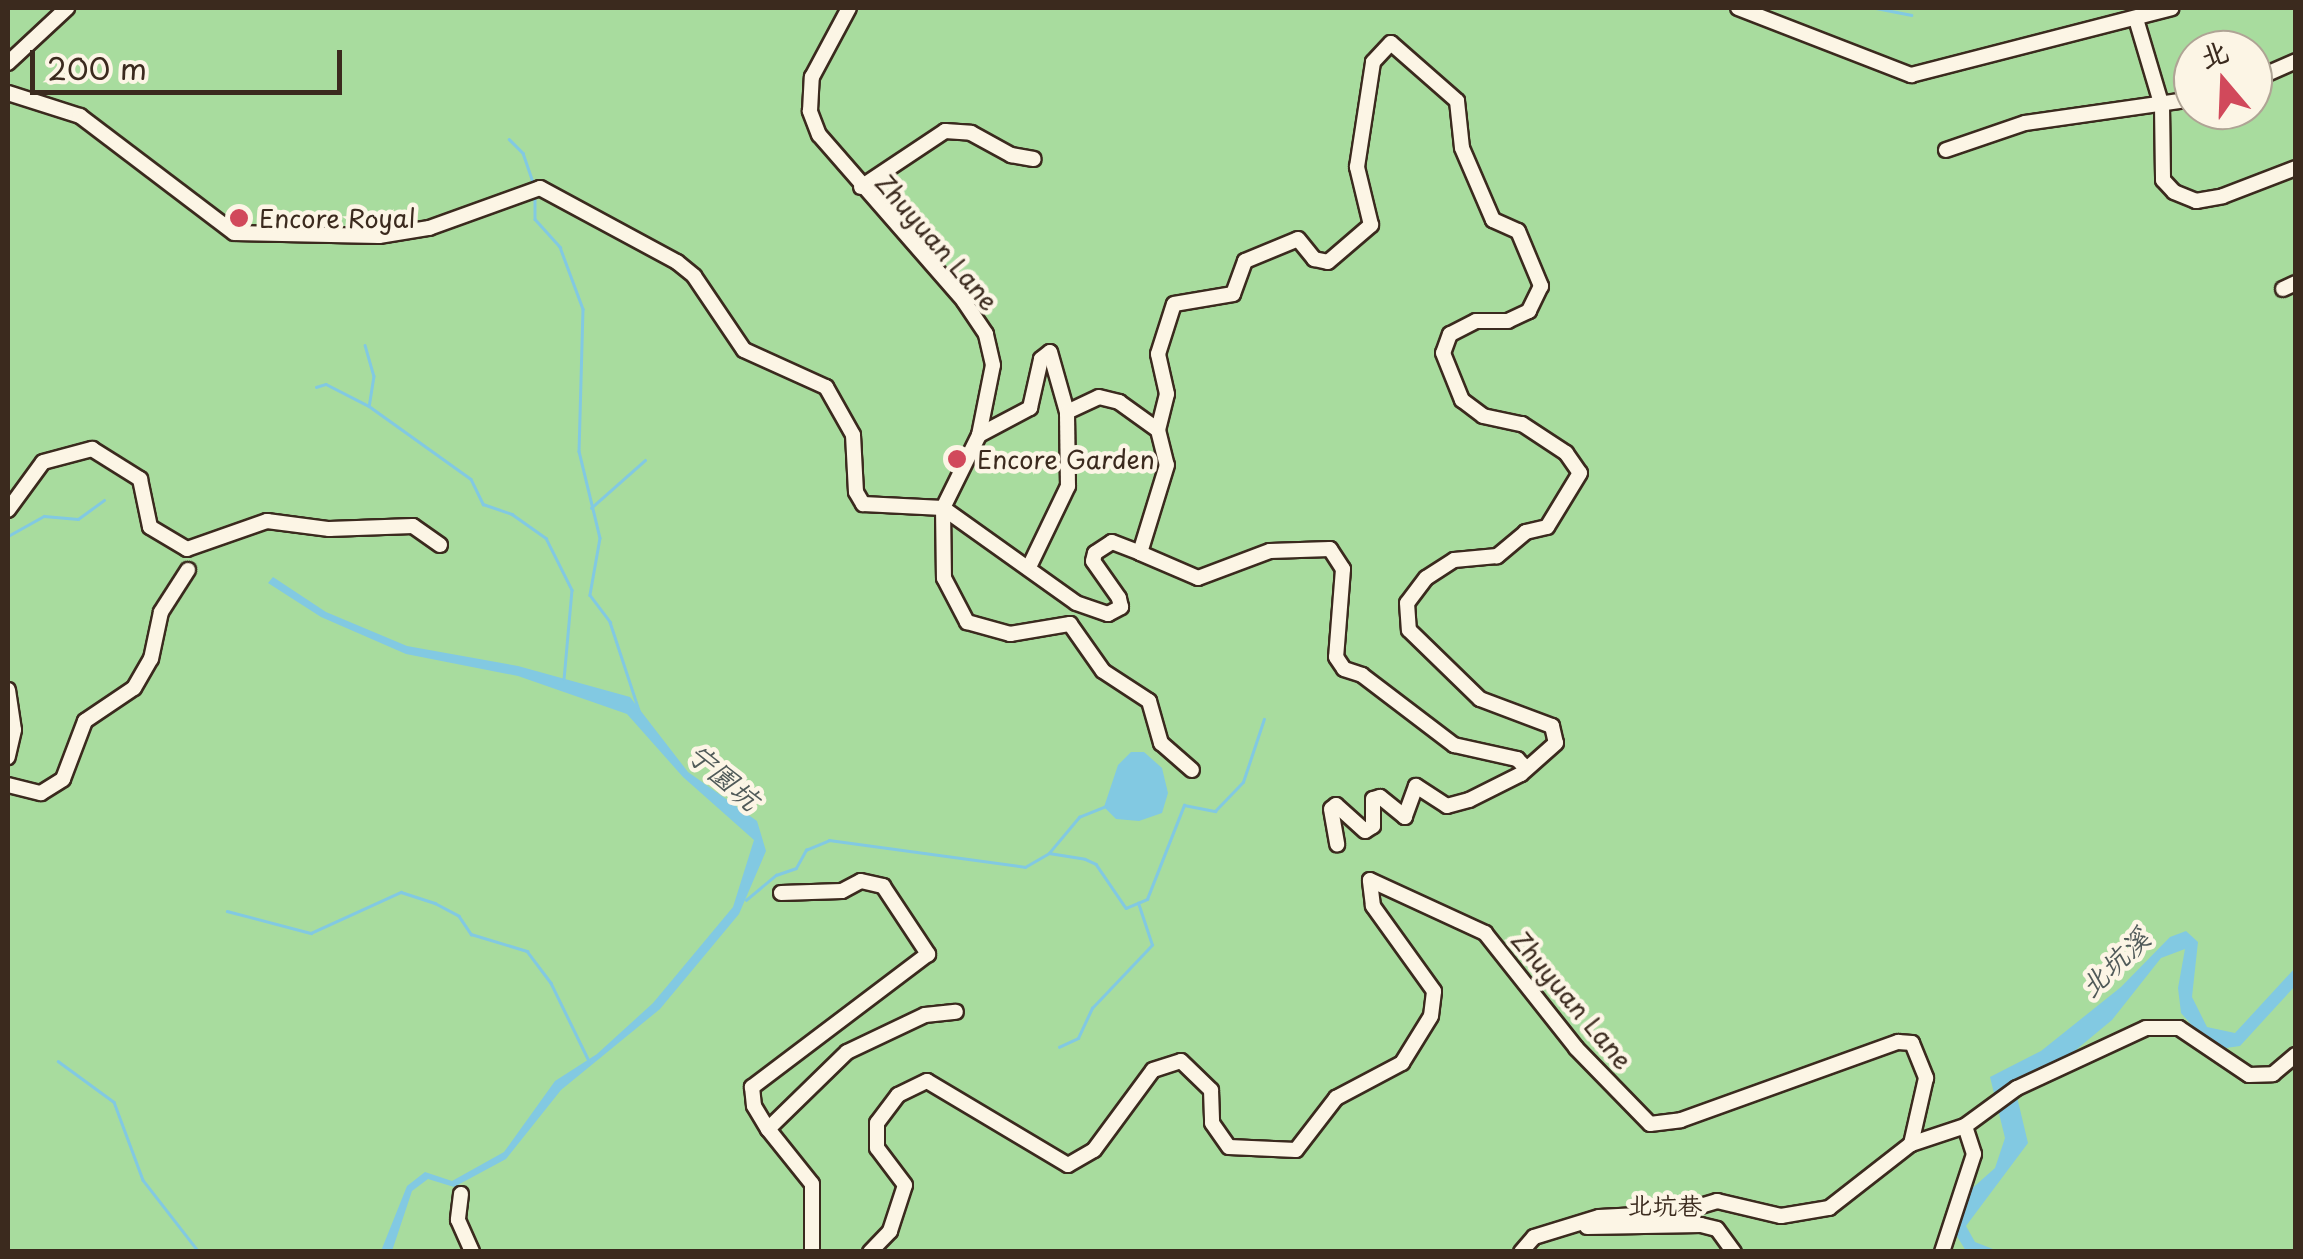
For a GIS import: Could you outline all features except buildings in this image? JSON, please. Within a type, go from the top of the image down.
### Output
[{"type":"street","points":[[8,63],[67,8]]},
{"type":"street","name":"Zhuyuan Lane","points":[[849,8],[812,76],[810,111],[828,151],[986,334],[994,382],[979,434],[943,508]]},
{"type":"street","points":[[1738,8],[1911,75],[2172,8]]},
{"type":"street","points":[[2136,19],[2162,106],[2163,180],[2183,198],[2223,196],[2296,168]]},
{"type":"street","points":[[1140,553],[1167,465],[1158,430],[1167,394],[1158,354],[1174,304],[1234,294],[1245,261],[1298,239],[1314,259],[1328,262],[1371,225],[1357,166],[1373,62],[1391,42],[1457,102],[1462,148],[1493,220],[1518,231],[1541,286],[1529,311],[1508,321],[1476,321],[1450,334],[1443,353],[1462,400],[1483,416],[1522,424],[1566,453],[1580,473],[1546,527],[1526,532],[1497,556],[1454,560],[1426,578],[1407,602],[1408,630],[1480,699],[1552,726],[1556,743],[1500,786],[1447,806],[1416,786],[1405,818],[1376,798],[1370,802],[1373,826],[1365,831],[1344,805],[1336,806],[1331,810],[1337,844]]},
{"type":"street","points":[[2273,71],[2296,61]]},
{"type":"street","points":[[8,93],[80,116],[234,234],[395,234],[428,228],[534,189],[677,262],[694,276],[744,350],[826,387],[853,434],[856,492],[863,504],[943,508],[1030,566],[1076,603],[1108,614],[1121,607],[1119,598],[1093,561],[1095,552],[1112,542],[1198,578],[1270,551],[1330,550],[1343,569],[1336,657],[1344,670],[1362,675],[1454,744],[1517,759],[1526,768]]},
{"type":"street","points":[[1946,150],[2025,123],[2173,104]]},
{"type":"street","points":[[861,187],[945,132],[971,133],[1011,155],[1034,159]]},
{"type":"street","points":[[979,434],[1030,408],[1041,359],[1050,352],[1067,412],[1068,486],[1030,566]]},
{"type":"street","points":[[1067,412],[1099,397],[1120,402],[1158,430]]},
{"type":"street","points":[[8,510],[43,462],[92,449],[140,479],[150,527],[187,549],[267,521],[329,529],[412,526],[440,545]]},
{"type":"street","points":[[943,508],[944,578],[967,622],[1010,634],[1070,624],[1103,672],[1148,701],[1161,743],[1192,770]]},
{"type":"street","points":[[8,786],[41,793],[63,778],[84,720],[134,688],[150,658],[161,612],[188,570]]},
{"type":"street","points":[[8,690],[14,730],[8,757]]},
{"type":"street","name":"Zhuyuan Lane","points":[[870,1252],[890,1231],[906,1185],[877,1148],[877,1122],[898,1095],[927,1081],[1068,1166],[1094,1150],[1154,1070],[1182,1060],[1211,1090],[1212,1123],[1229,1146],[1296,1150],[1336,1098],[1402,1063],[1431,1016],[1434,991],[1373,906],[1370,880],[1485,932],[1576,1048],[1650,1124],[1681,1120],[1898,1042],[1912,1043],[1926,1078],[1911,1144]]},
{"type":"street","points":[[781,893],[842,891],[861,881],[883,886],[928,954],[752,1087],[754,1106],[768,1130],[812,1184],[812,1252]]},
{"type":"street","points":[[768,1130],[847,1052],[926,1014],[956,1012]]},
{"type":"street","points":[[1521,1252],[1534,1238],[1584,1227],[1600,1217],[1677,1213],[1717,1201],[1781,1216],[1807,1214],[1857,1191],[1911,1144],[1965,1126],[2017,1088],[2146,1028],[2178,1028],[2248,1075],[2274,1074],[2296,1055]]},
{"type":"street","points":[[1942,1252],[1974,1154],[1965,1126]]},
{"type":"street","points":[[461,1194],[458,1220],[472,1252]]},
{"type":"street","name":"北坑巷","points":[[1584,1227],[1701,1225],[1717,1229],[1734,1252]]},
{"type":"green space","points":[[8,8],[2295,8],[2295,1251],[8,1251]]},
{"type":"water","points":[[273,577],[326,612],[407,646],[518,666],[630,697],[688,772],[757,821],[766,851],[739,914],[660,1009],[561,1090],[506,1159],[454,1187],[428,1179],[412,1191],[392,1251],[381,1251],[407,1186],[425,1172],[452,1181],[504,1152],[555,1081],[597,1054],[653,1003],[733,907],[754,840],[683,777],[627,714],[518,676],[406,654],[321,617],[268,583]]},
{"type":"water","points":[[1131,752],[1144,752],[1162,768],[1168,793],[1162,813],[1139,821],[1116,819],[1104,807],[1118,765]]},
{"type":"water","points":[[2186,931],[2198,942],[2192,997],[2207,1027],[2235,1033],[2295,968],[2295,986],[2240,1046],[2226,1048],[2205,1040],[2181,1013],[2178,988],[2185,949],[2161,958],[2112,1020],[2071,1054],[2013,1080],[2028,1143],[1966,1226],[1975,1242],[1998,1251],[1966,1251],[1955,1233],[1968,1192],[1995,1168],[2005,1138],[1990,1077],[2041,1051],[2121,987],[2170,937]]},
{"type":"waterway","points":[[1876,8],[1911,15]]},
{"type":"waterway","name":"宁園坑","points":[[509,139],[523,153],[534,185]]},
{"type":"waterway","name":"宁園坑","points":[[535,198],[535,219],[560,247],[583,309],[579,451],[600,538],[590,595],[610,622],[639,710]]},
{"type":"waterway","points":[[365,345],[374,376],[369,406]]},
{"type":"waterway","points":[[316,387],[326,384],[369,406],[471,479],[483,504],[512,514],[546,538],[572,590],[564,679]]},
{"type":"waterway","points":[[591,508],[645,460]]},
{"type":"waterway","points":[[8,536],[44,516],[78,519],[104,500]]},
{"type":"waterway","points":[[746,900],[776,875],[796,868],[806,850],[829,840],[1025,867],[1049,853],[1085,859],[1096,864],[1126,908],[1147,899],[1184,805],[1215,811],[1243,782],[1264,719]]},
{"type":"waterway","points":[[1049,853],[1079,817],[1106,806]]},
{"type":"waterway","points":[[227,911],[311,933],[401,892],[435,903],[459,916],[471,934],[527,951],[551,983],[589,1061]]},
{"type":"waterway","points":[[1059,1047],[1078,1038],[1092,1008],[1152,945],[1138,903]]},
{"type":"waterway","points":[[58,1061],[114,1102],[143,1180],[199,1252]]},
{"type":"place","name":"Encore Royal","points":[[239,218]]},
{"type":"place","name":"Encore Garden","points":[[957,459]]},
{"type":"water label","name":"北坑溪","points":[[2114,962]]}]
